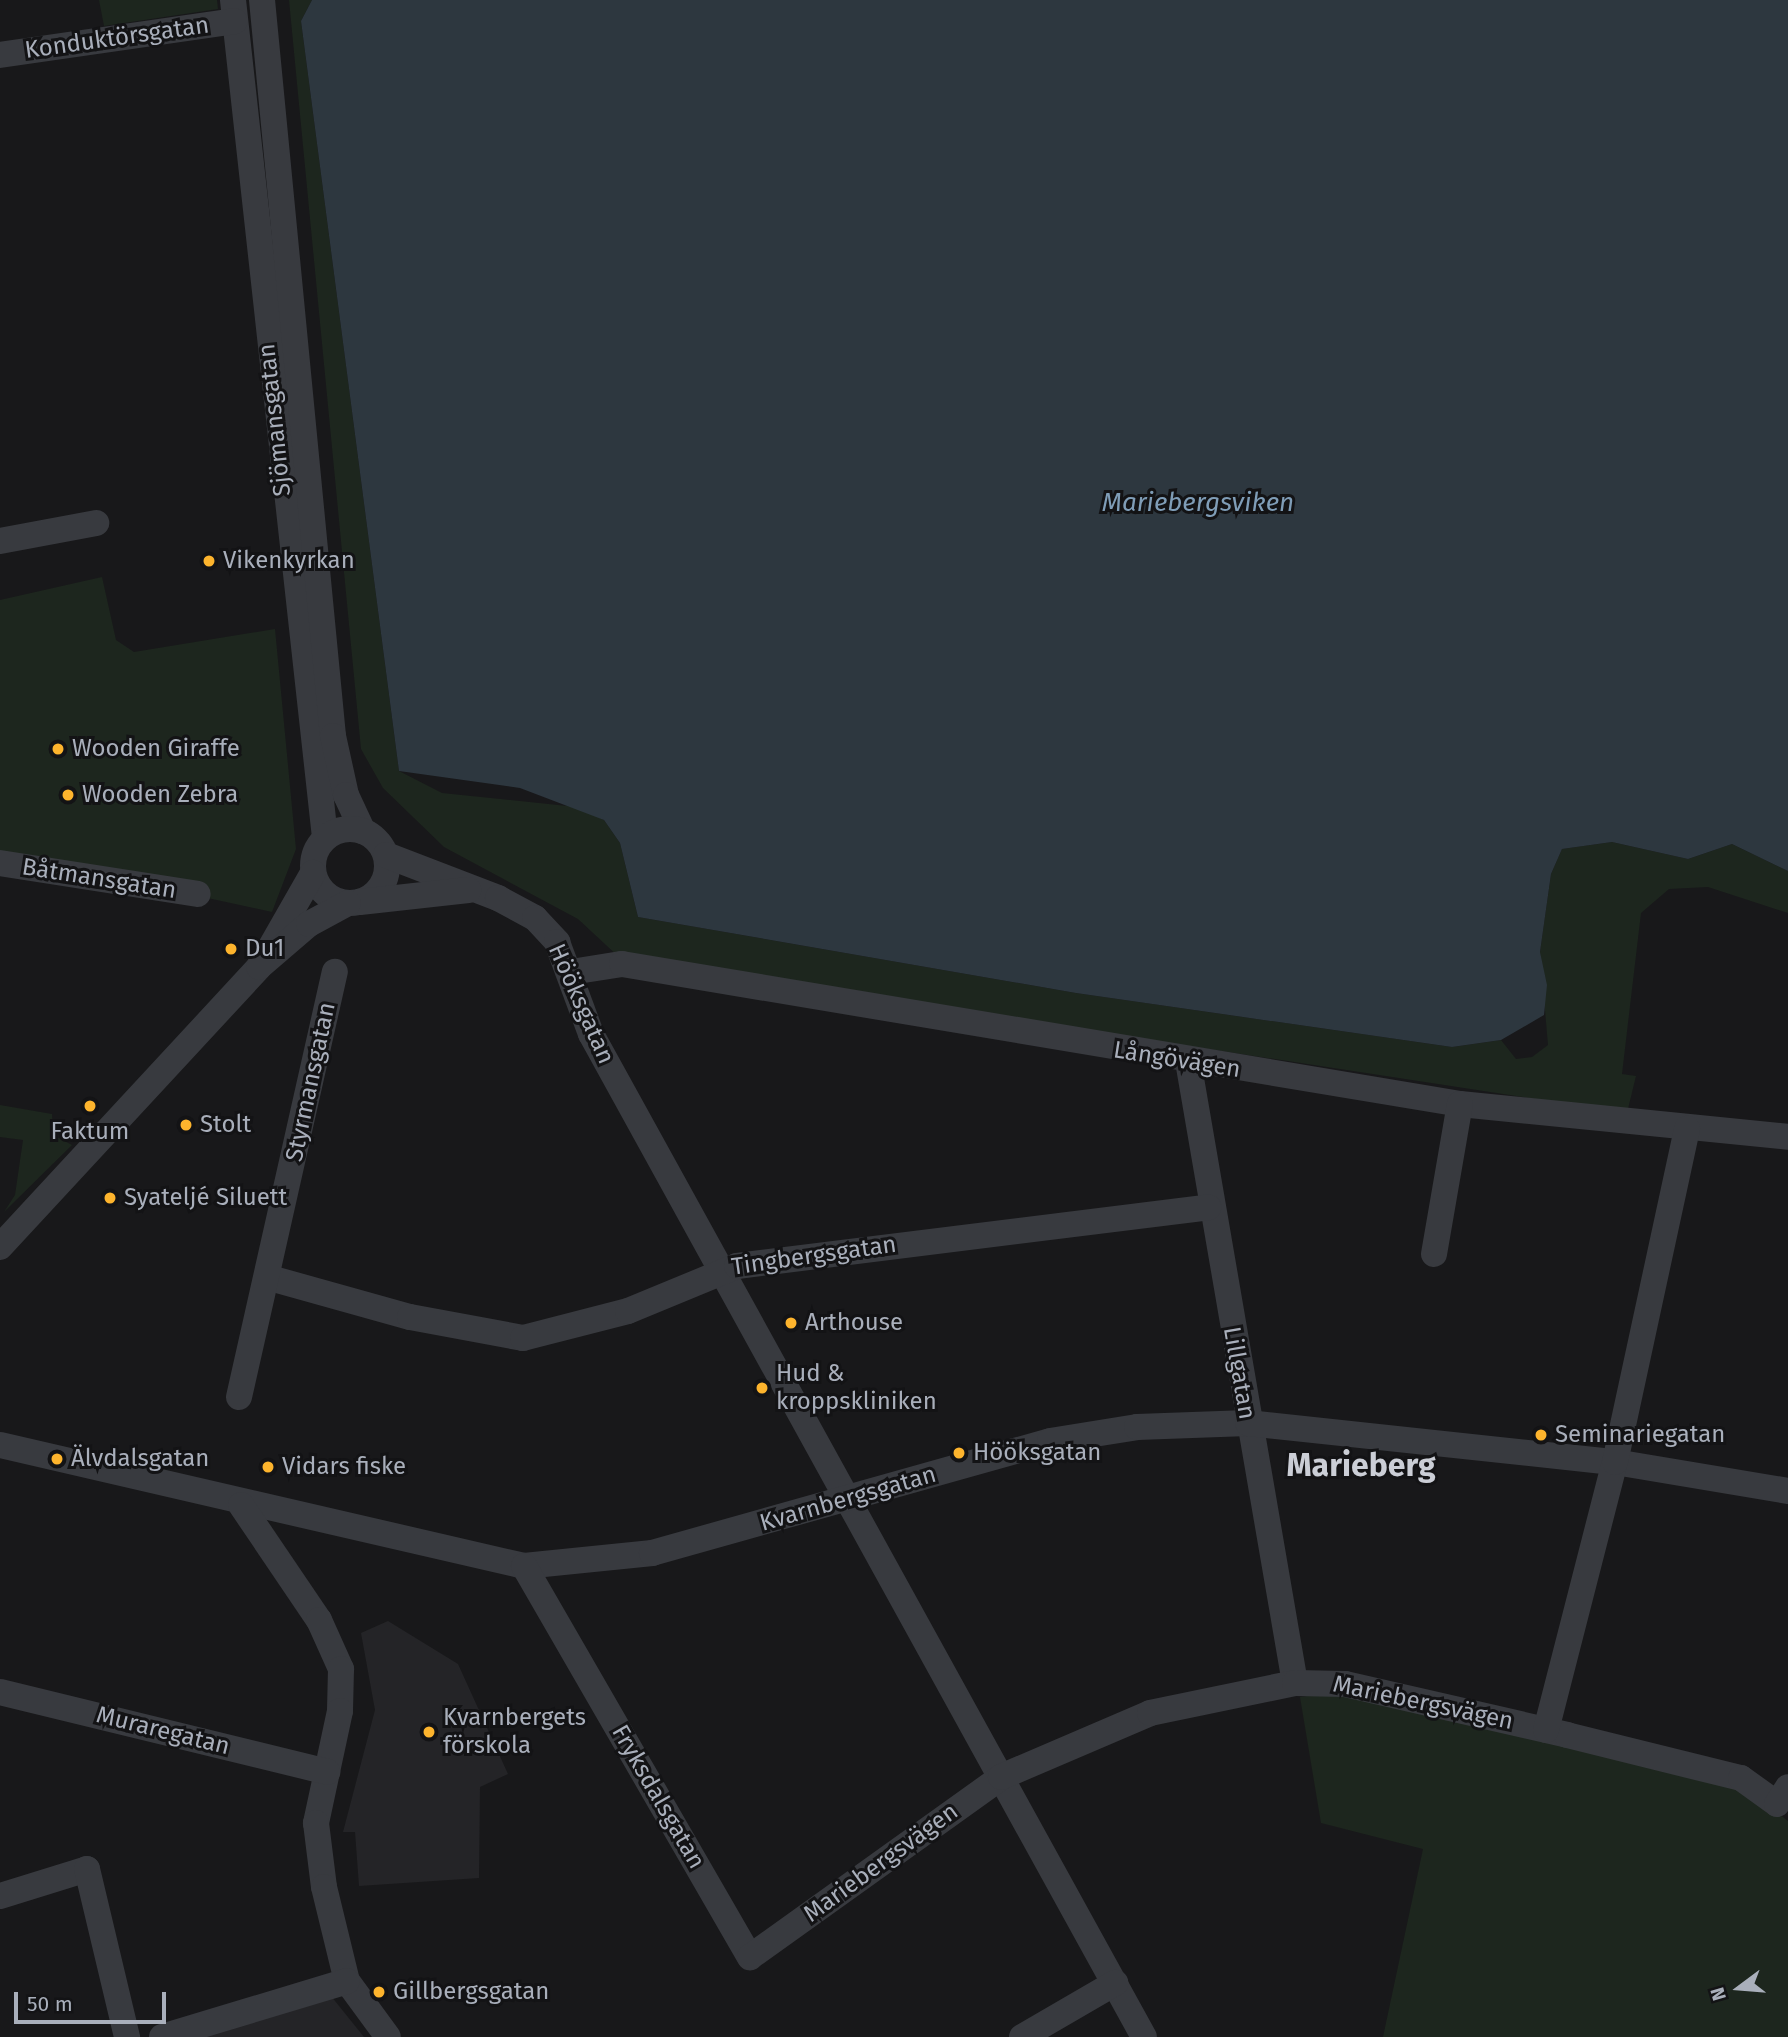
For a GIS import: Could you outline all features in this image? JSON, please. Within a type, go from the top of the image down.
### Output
[{"type":"street","name":"Sjömansgatan","points":[[262,0],[333,736],[346,795],[363,831]]},
{"type":"street","name":"Sjömansgatan","points":[[234,11],[325,838]]},
{"type":"street","name":"Konduktörsgatan","points":[[0,55],[234,11]]},
{"type":"street","points":[[0,541],[96,523]]},
{"type":"street","points":[[0,1247],[259,967],[309,924],[353,903],[383,882],[386,855],[363,831],[343,830],[325,838],[313,873],[259,967]]},
{"type":"street","name":"Hööksgatan","points":[[386,855],[472,889],[535,918],[557,942],[571,972],[591,1034],[846,1501],[1144,2037]]},
{"type":"street","name":"Båtmansgatan","points":[[0,863],[198,894]]},
{"type":"street","points":[[313,873],[329,897],[353,903],[472,889]]},
{"type":"street","name":"Långövägen","points":[[571,972],[622,964],[1188,1061],[1460,1104],[1687,1129],[1788,1137]]},
{"type":"street","name":"Styrmansgatan","points":[[239,1396],[270,1278],[335,972]]},
{"type":"street","name":"Lillgatan","points":[[1188,1061],[1208,1207],[1295,1683]]},
{"type":"street","points":[[1434,1254],[1460,1104]]},
{"type":"street","points":[[1546,1730],[1615,1462],[1687,1129]]},
{"type":"street","name":"Tingbergsgatan","points":[[270,1278],[410,1317],[523,1338],[628,1311],[719,1269],[1208,1207]]},
{"type":"street","name":"Kvarnbergsgatan","points":[[0,1445],[241,1505],[524,1566],[652,1553],[846,1501],[1050,1440],[1137,1427],[1248,1423],[1615,1462],[1788,1491]]},
{"type":"street","points":[[241,1505],[319,1620],[341,1669],[327,1772],[316,1823],[346,1981],[388,2037]]},
{"type":"street","name":"Fryksdalsgatan","points":[[524,1566],[750,1956]]},
{"type":"street","name":"Mariebergsvägen","points":[[750,1956],[1000,1777],[1150,1713],[1295,1683],[1345,1684],[1546,1730],[1741,1778],[1782,1796]]},
{"type":"street","name":"Muraregatan","points":[[0,1692],[327,1772]]},
{"type":"street","points":[[0,1896],[87,1870],[127,2037]]},
{"type":"street","points":[[162,2037],[346,1981]]},
{"type":"street","points":[[1021,2037],[1115,1983]]},
{"type":"shaded area","points":[[99,0],[217,0],[218,9],[104,26]]},
{"type":"shaded area","points":[[289,0],[312,0],[301,21],[399,771],[442,793],[577,807],[604,820],[620,843],[638,917],[1076,993],[1452,1047],[1501,1040],[1516,1059],[1532,1057],[1548,1045],[1540,952],[1551,874],[1562,849],[1612,842],[1688,859],[1732,844],[1788,871],[1788,913],[1708,887],[1669,889],[1641,913],[1622,1074],[1636,1076],[1627,1113],[621,959],[578,919],[444,847],[383,788],[361,749]]},
{"type":"shaded area","points":[[102,577],[116,640],[134,652],[275,629],[296,849],[272,912],[0,853],[0,600]]},
{"type":"shaded area","points":[[0,1105],[52,1114],[53,1135],[72,1145],[4,1212],[15,1195],[23,1140],[0,1137]]},
{"type":"shaded area","name":"Kvarnbergets förskola","points":[[388,1621],[458,1664],[508,1774],[480,1787],[479,1878],[359,1886],[355,1832],[343,1832],[375,1710],[361,1633]]},
{"type":"shaded area","points":[[1345,1691],[1735,1780],[1788,1821],[1788,2037],[1383,2037],[1423,1849],[1321,1823],[1300,1697]]},
{"type":"shaded area","points":[[331,1996],[364,2037],[198,2037]]},
{"type":"water","name":"Mariebergsviken","points":[[312,0],[1788,0],[1788,871],[1732,844],[1688,859],[1612,842],[1562,849],[1551,874],[1540,952],[1547,985],[1544,1015],[1501,1040],[1452,1047],[1076,993],[638,917],[620,843],[604,820],[520,788],[399,771],[301,21]]},
{"type":"place","name":"Vikenkyrkan","points":[[209,561]]},
{"type":"place","name":"Wooden Giraffe","points":[[58,749]]},
{"type":"place","name":"Wooden Zebra","points":[[68,795]]},
{"type":"place","name":"Du1","points":[[231,949]]},
{"type":"place","name":"Faktum","points":[[90,1106]]},
{"type":"place","name":"Stolt","points":[[186,1125]]},
{"type":"place","name":"Syateljé Siluett","points":[[110,1198]]},
{"type":"place","name":"Arthouse","points":[[791,1323]]},
{"type":"place","name":"Hud & kroppskliniken","points":[[762,1388]]},
{"type":"place","name":"Seminariegatan","points":[[1541,1435]]},
{"type":"place","name":"Hööksgatan","points":[[959,1453]]},
{"type":"place","name":"Älvdalsgatan","points":[[57,1459]]},
{"type":"place","name":"Vidars fiske","points":[[268,1467]]},
{"type":"place","name":"Kvarnbergets förskola","points":[[429,1732]]},
{"type":"place","name":"Gillbergsgatan","points":[[379,1992]]},
{"type":"district","name":"Marieberg","points":[[1361,1465]]}]
